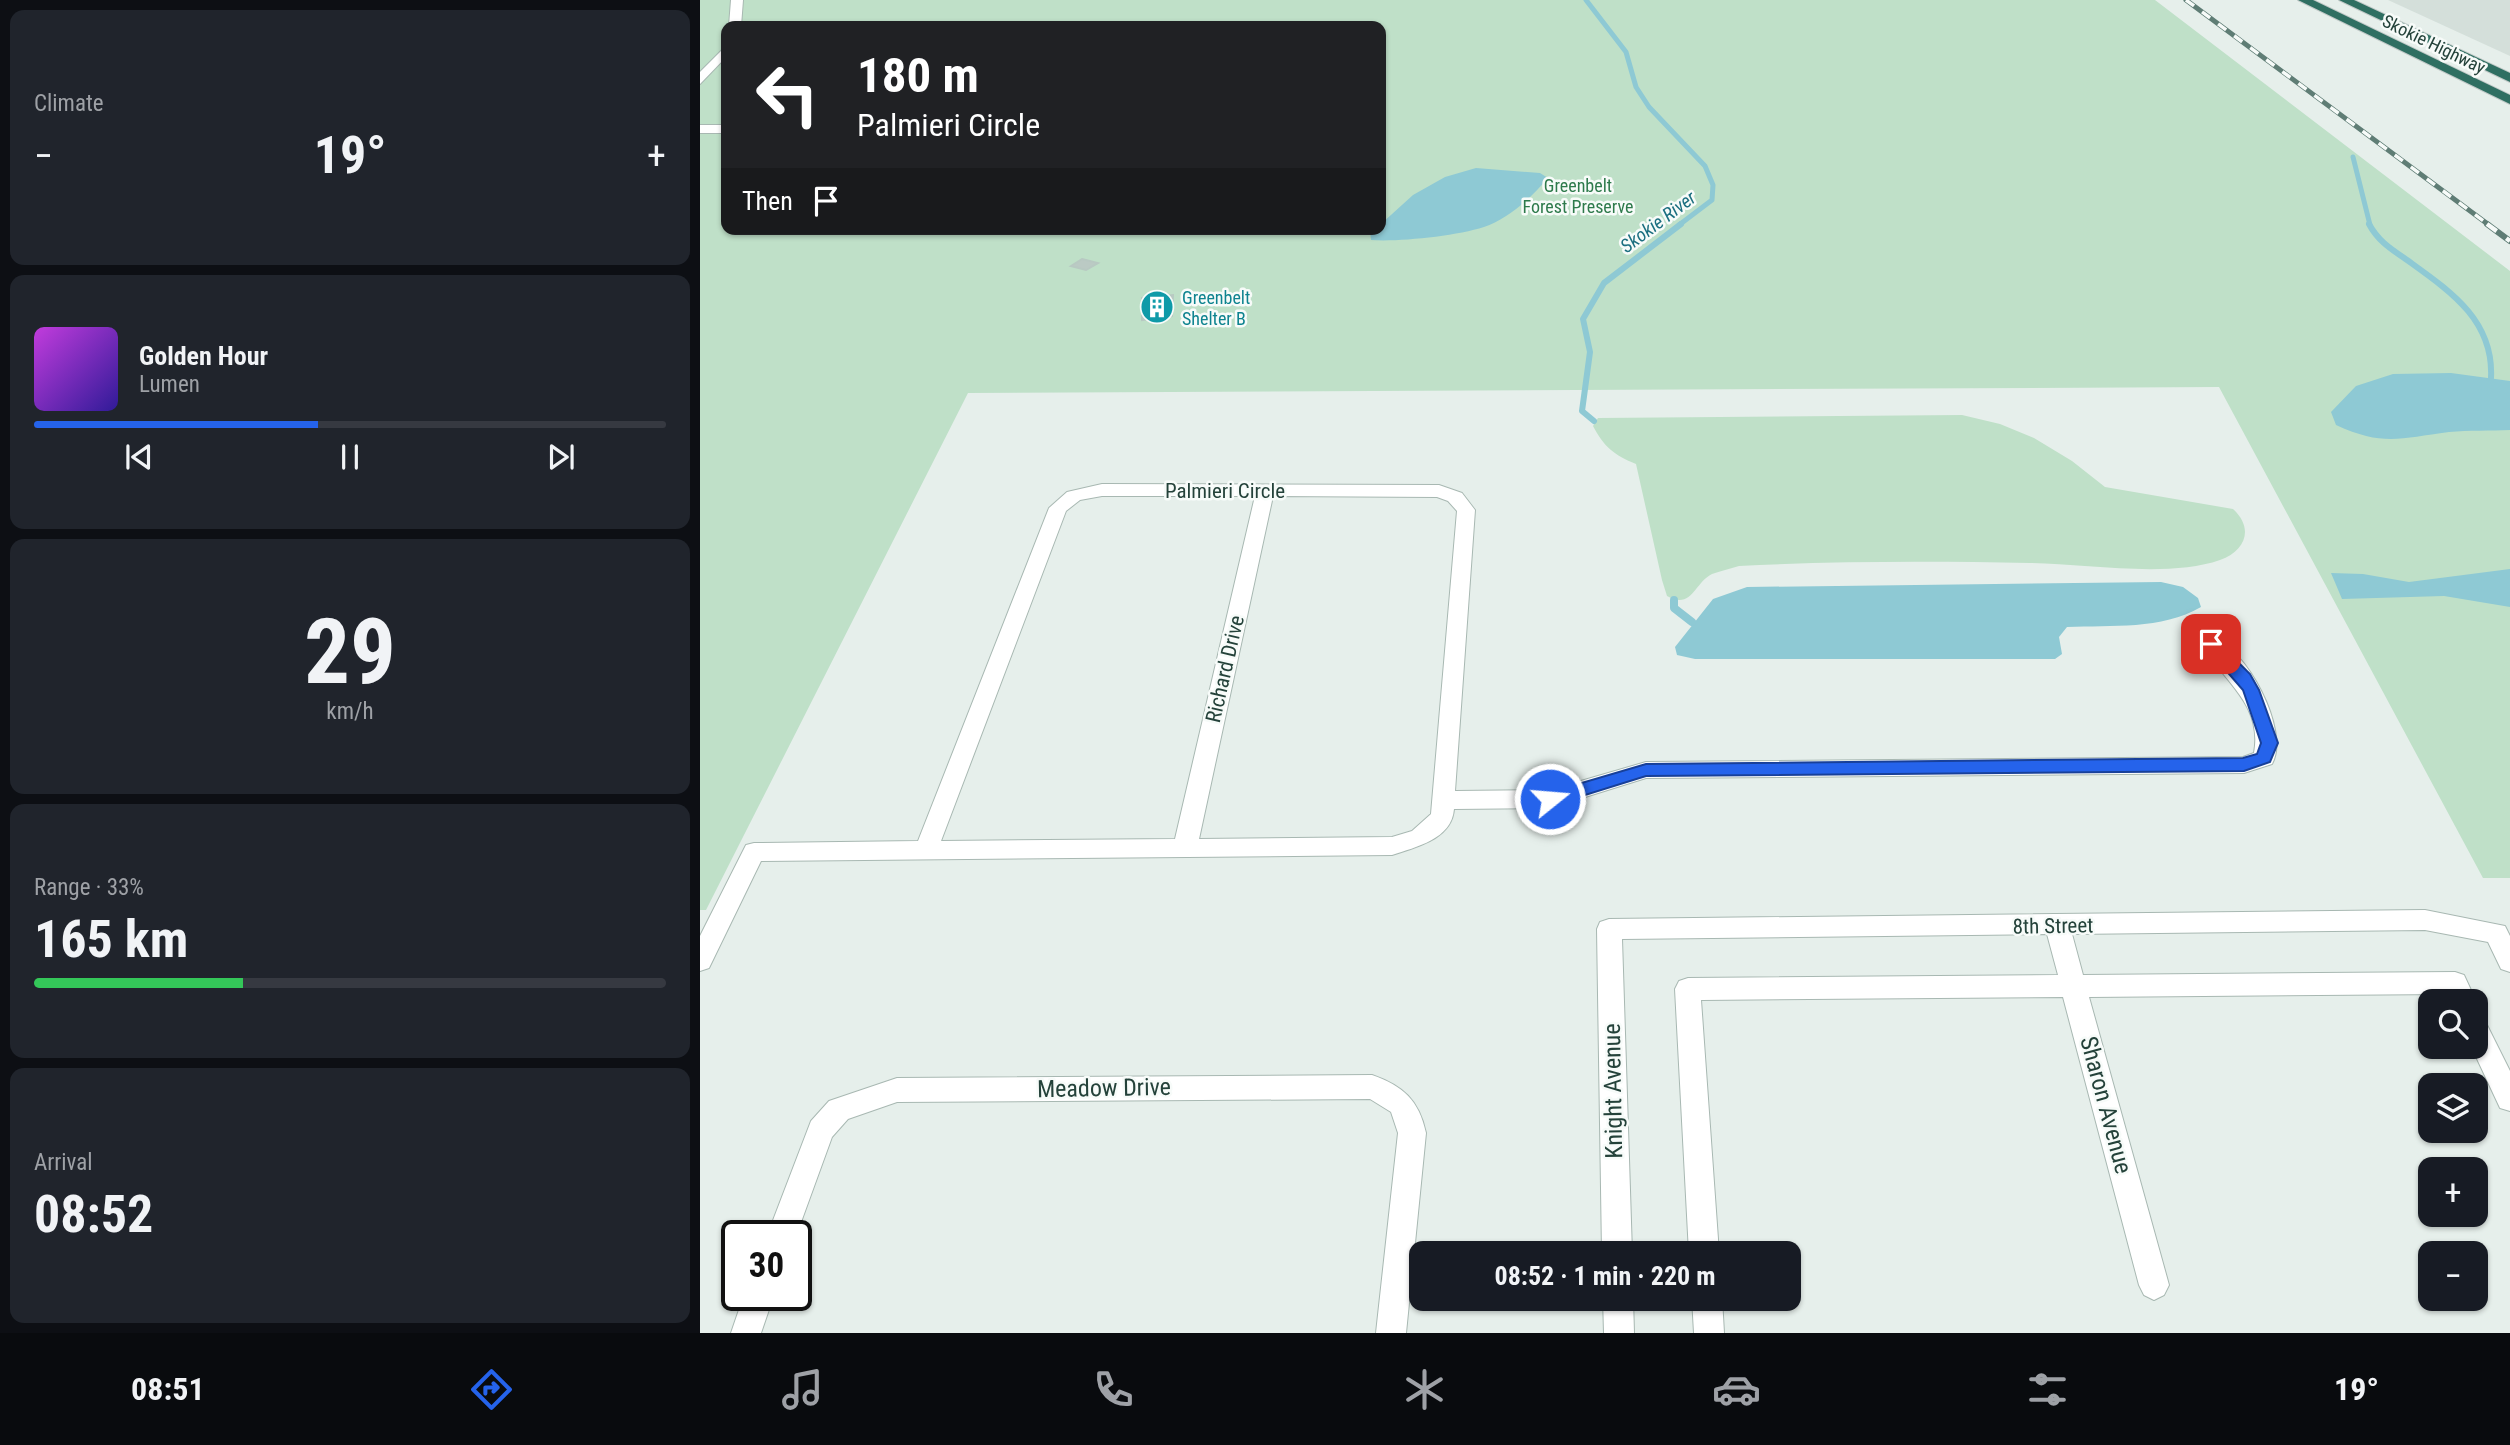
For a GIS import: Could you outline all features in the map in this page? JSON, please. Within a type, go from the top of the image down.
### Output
[{"type":"highway","name":"Skokie Highway","points":[[2304,0],[2510,101]]},
{"type":"highway","name":"Skokie Highway","points":[[2345,0],[2510,78]]},
{"type":"street","points":[[735,21],[737,0]]},
{"type":"street","points":[[700,80],[721,56]]},
{"type":"street","points":[[700,130],[721,129]]},
{"type":"street","name":"Palmieri Circle","points":[[700,961],[754,852],[1392,846],[1420,837],[1442,818],[1466,510],[1455,497],[1439,491],[1102,490],[1074,496],[1058,508],[926,850]]},
{"type":"street","name":"Richard Drive","points":[[1185,847],[1265,491]]},
{"type":"street","points":[[1444,800],[1550,799],[1646,770],[2244,765],[2264,758],[2269,743],[2251,690],[2244,678],[2211,644]]},
{"type":"street","name":"8th Street","points":[[1609,929],[2425,920],[2496,933],[2510,962]]},
{"type":"street","name":"Sharon Avenue","points":[[2057,926],[2154,1285]]},
{"type":"street","name":"Knight Avenue","points":[[1609,929],[1617,1241]]},
{"type":"street","points":[[1703,1241],[1688,989],[2455,983],[2458,989]]},
{"type":"street","points":[[2488,1054],[2510,1099]]},
{"type":"street","name":"Meadow Drive","points":[[787,1220],[821,1130],[839,1110],[897,1090],[1344,1085],[1372,1087],[1397,1097],[1409,1112],[1412,1133],[1391,1333]]},
{"type":"street","points":[[746,1333],[754,1311]]},
{"type":"street","points":[[1618,1311],[1619,1333]]},
{"type":"street","points":[[1708,1311],[1709,1333]]},
{"type":"shaded area","points":[[2388,0],[2510,0],[2510,56]]},
{"type":"green space","name":"Greenbelt Forest Preserve","points":[[700,0],[2155,0],[2510,271],[2510,878],[2483,878],[2219,387],[968,393],[706,910],[700,910]]},
{"type":"green space","points":[[1962,415],[2000,424],[2034,438],[2072,461],[2105,487],[2233,509],[2240,516],[2245,531],[2241,545],[2220,560],[2177,568],[2127,569],[1958,562],[1739,566],[1712,574],[1687,598],[1675,599],[1667,596],[1662,580],[1636,464],[1610,449],[1593,426],[1598,418]]},
{"type":"water","points":[[1476,168],[1540,173],[1548,178],[1519,207],[1484,227],[1428,238],[1371,240],[1370,235],[1386,235],[1386,219],[1413,195],[1445,177]]},
{"type":"water","points":[[2451,373],[2510,381],[2510,430],[2457,431],[2393,439],[2367,436],[2336,425],[2331,412],[2356,386],[2393,374]]},
{"type":"water","points":[[2510,569],[2510,607],[2444,596],[2342,599],[2331,573],[2363,574],[2409,582]]},
{"type":"water","points":[[2161,582],[2183,587],[2198,598],[2201,607],[2170,620],[2153,623],[2067,627],[2059,637],[2062,654],[2055,659],[1695,659],[1677,655],[1675,647],[1713,599],[1747,587]]},
{"type":"building","points":[[1082,259],[1098,263],[1086,270],[1071,266]]},
{"type":"building","name":"Greenbelt Shelter B","points":[[1173,295],[1172,316],[1142,320],[1142,298]]},
{"type":"waterway","name":"Skokie River","points":[[1586,0],[1626,52],[1636,87],[1649,107],[1705,166],[1713,185],[1712,200],[1679,225]]},
{"type":"waterway","points":[[2353,157],[2370,225]]},
{"type":"waterway","name":"Skokie River","points":[[1594,421],[1582,411],[1590,352],[1583,319],[1604,283],[1681,224]]},
{"type":"waterway","points":[[2369,224],[2385,244],[2439,283],[2466,309],[2485,339],[2491,378]]},
{"type":"waterway","points":[[1674,600],[1674,608],[1692,622]]},
{"type":"railway","points":[[2186,0],[2489,225]]},
{"type":"railway","points":[[2487,224],[2510,241]]},
{"type":"place","name":"Greenbelt Shelter B","points":[[1157,307]]},
{"type":"route","points":[[1550,799],[1646,770],[2244,765],[2264,758],[2269,743],[2251,690],[2244,678],[2211,644]]}]
